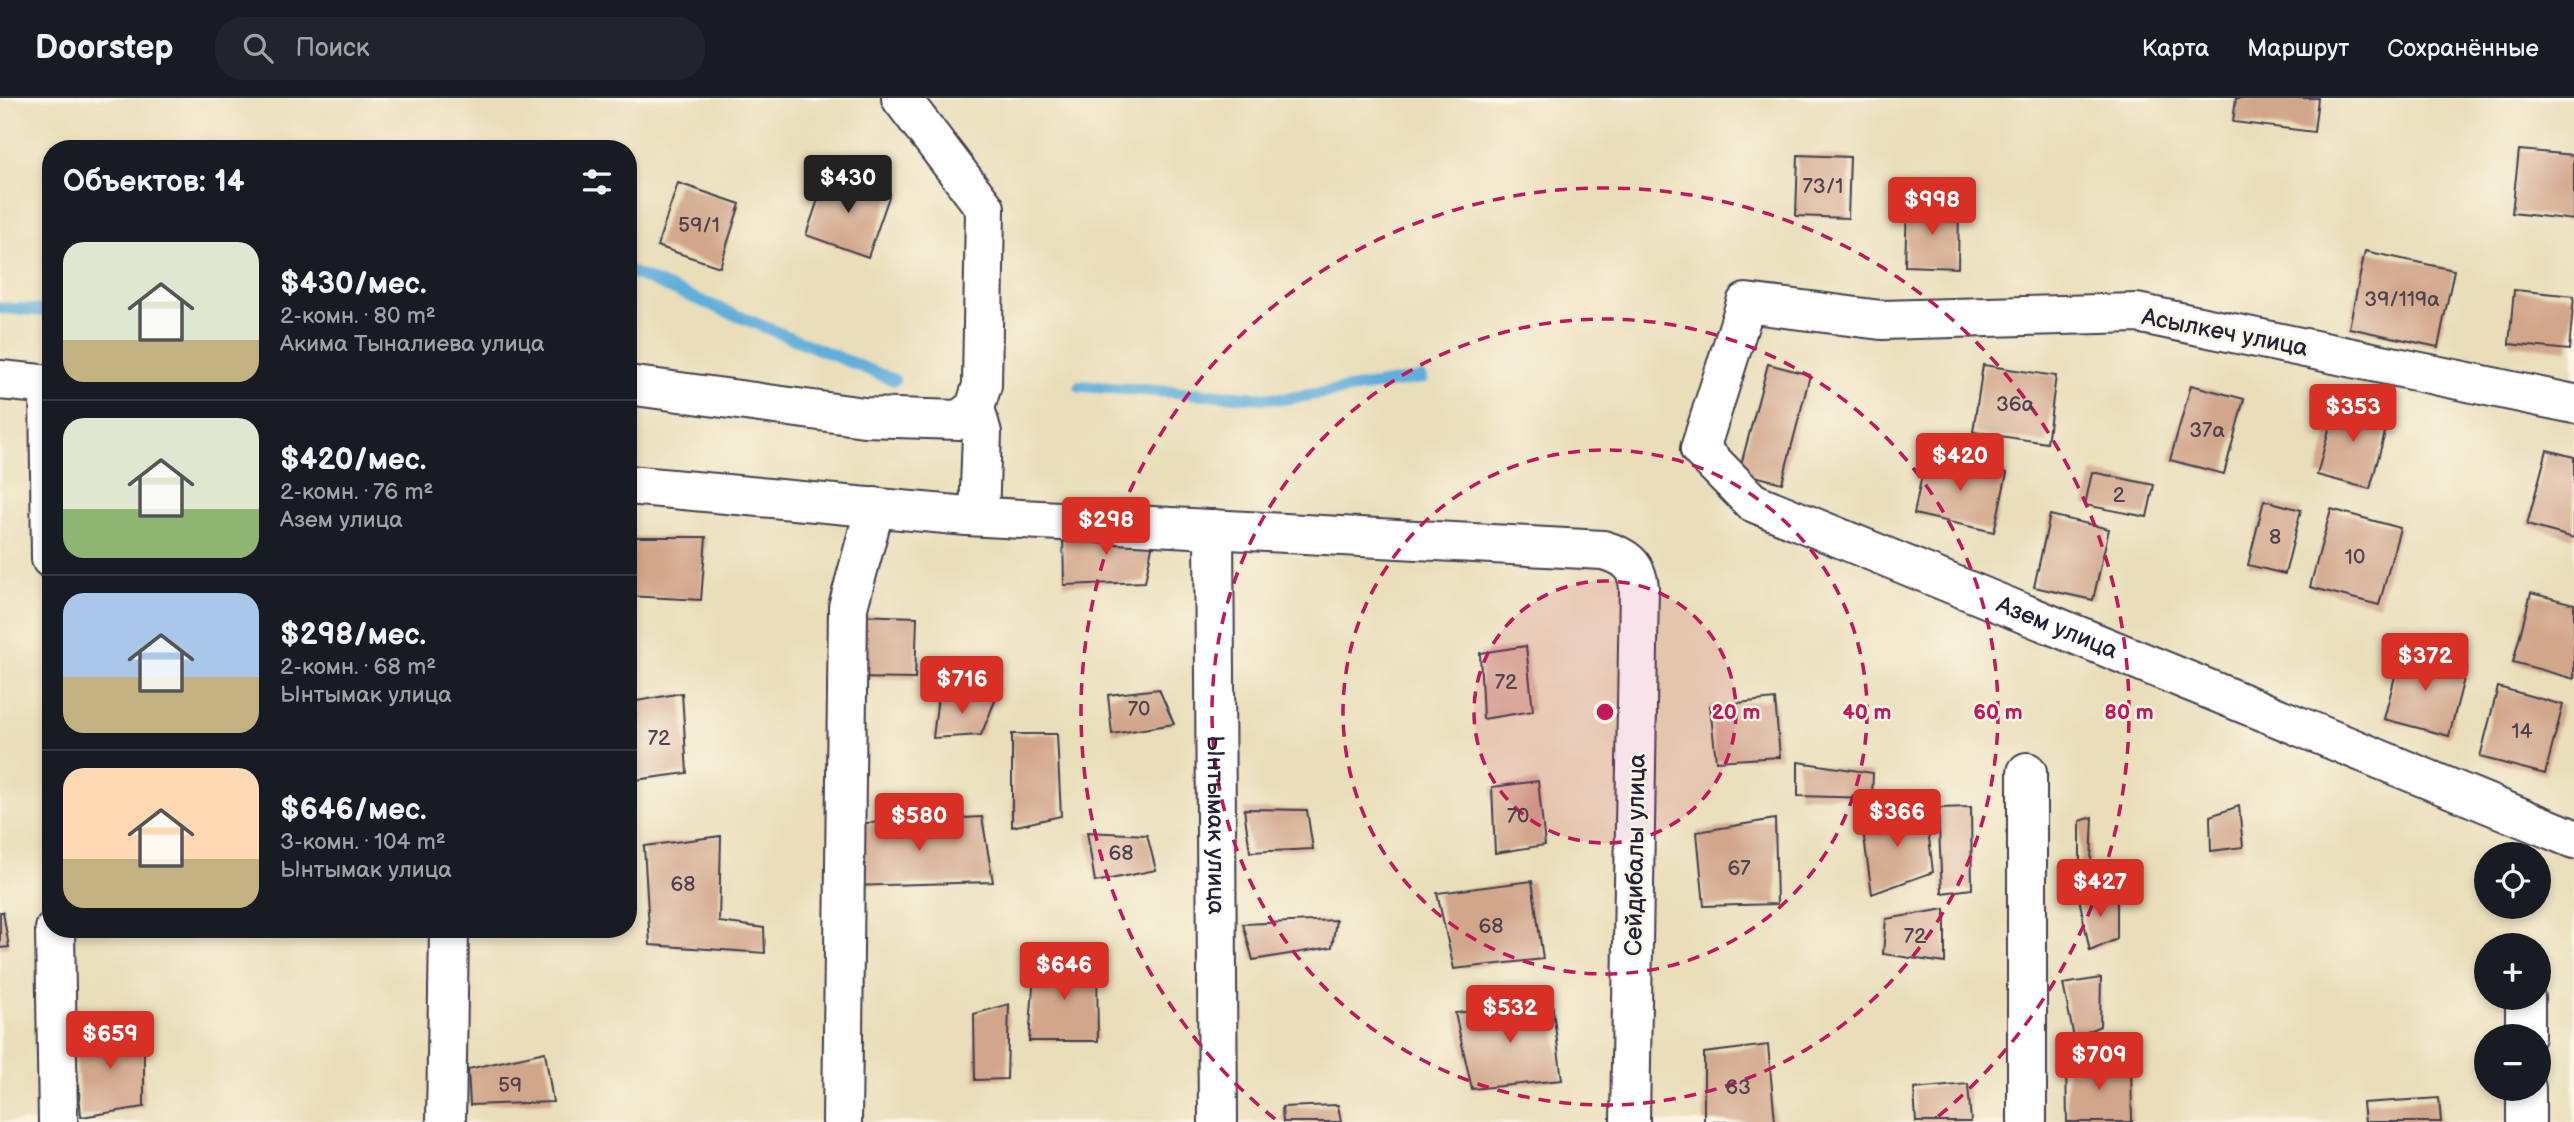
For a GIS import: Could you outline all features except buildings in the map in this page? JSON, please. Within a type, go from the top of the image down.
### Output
[{"type":"street","points":[[901,98],[985,208],[982,385],[975,408],[982,433],[979,516]]},
{"type":"street","name":"Асылкеч улица","points":[[1746,303],[1881,320],[2137,313],[2574,404]]},
{"type":"street","name":"Азем улица","points":[[1746,303],[1700,449],[1752,502],[2574,839]]},
{"type":"street","points":[[0,380],[42,384]]},
{"type":"street","points":[[637,386],[864,417],[959,421],[975,408]]},
{"type":"street","points":[[637,486],[979,516],[1214,529]]},
{"type":"street","points":[[842,1122],[848,607],[875,508]]},
{"type":"street","name":"Сейдибалы улица","points":[[1214,529],[1603,550],[1628,560],[1638,573],[1630,1122]]},
{"type":"street","name":"Ынтымак улица","points":[[1214,529],[1218,1122]]},
{"type":"street","points":[[2027,772],[2027,1122]]},
{"type":"street","points":[[55,938],[58,1122]]},
{"type":"street","points":[[446,1122],[449,938]]},
{"type":"street","points":[[2526,1101],[2526,1122]]},
{"type":"waterway","points":[[637,275],[894,380]]},
{"type":"waterway","points":[[0,308],[42,310]]},
{"type":"waterway","points":[[1080,386],[1283,399],[1422,378]]}]
